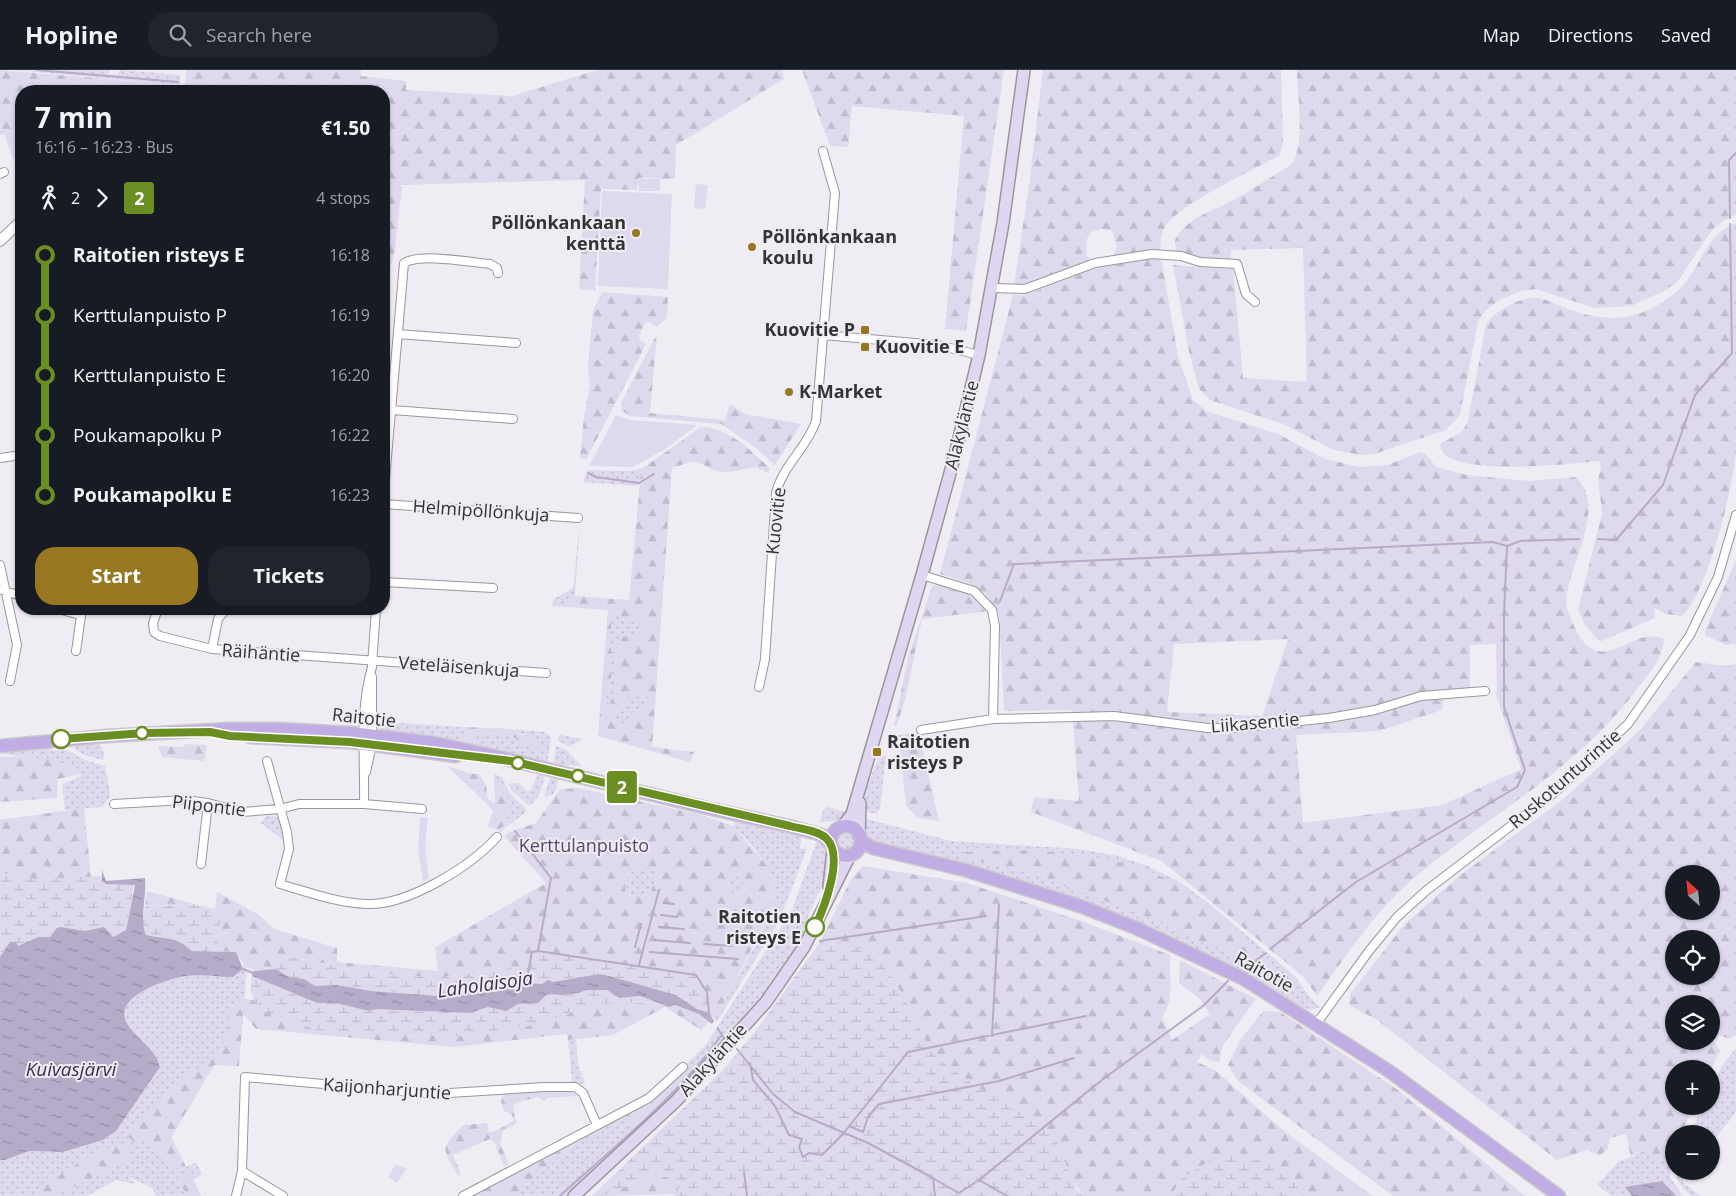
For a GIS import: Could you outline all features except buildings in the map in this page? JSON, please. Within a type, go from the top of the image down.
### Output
[{"type":"main road","name":"Alakyläntie","points":[[840,828],[852,814],[922,575],[979,355],[1003,222],[1024,70]]},
{"type":"main road","name":"Raitotie","points":[[0,746],[135,734],[210,732],[230,729],[278,729],[511,761],[790,826],[822,835],[832,847]]},
{"type":"main road","name":"Alakyläntie","points":[[860,838],[864,772]]},
{"type":"main road","name":"Raitotie","points":[[790,826],[840,828]]},
{"type":"main road","points":[[840,828],[852,828],[860,838],[852,854],[840,855],[832,847],[832,836],[840,828]]},
{"type":"main road","name":"Raitotie","points":[[860,838],[874,848],[1029,888],[1136,928],[1244,979],[1317,1023],[1389,1071],[1556,1194]]},
{"type":"main road","name":"Alakyläntie","points":[[826,904],[832,877],[832,847]]},
{"type":"main road","name":"Alakyläntie","points":[[574,1196],[676,1101],[766,1002],[804,947],[852,854]]},
{"type":"main road","name":"Raitotie","points":[[852,854],[921,860]]},
{"type":"street","name":"Kuovitie","points":[[759,687],[765,658],[776,494],[784,472],[811,435],[816,421],[835,193],[823,151]]},
{"type":"street","points":[[0,241],[15,227]]},
{"type":"street","points":[[992,288],[1025,289],[1095,263],[1165,254],[1200,262],[1238,264],[1246,294],[1255,302]]},
{"type":"street","points":[[390,424],[404,263],[410,260],[428,259],[490,264],[497,268],[498,273]]},
{"type":"street","points":[[398,334],[516,343]]},
{"type":"street","points":[[823,335],[938,345],[979,355]]},
{"type":"street","points":[[392,410],[513,419]]},
{"type":"street","points":[[0,458],[15,455]]},
{"type":"street","name":"Helmipöllönkuja","points":[[390,504],[578,518]]},
{"type":"street","name":"Ruskotunturintie","points":[[1317,1023],[1369,951],[1397,917],[1427,890],[1555,792],[1628,724],[1690,635],[1718,577],[1736,515]]},
{"type":"street","points":[[0,565],[2,590],[17,645],[10,681]]},
{"type":"street","points":[[922,575],[974,591],[992,610],[995,626],[993,719]]},
{"type":"street","points":[[390,582],[493,588]]},
{"type":"street","points":[[2,590],[15,594]]},
{"type":"street","points":[[76,651],[82,615]]},
{"type":"street","name":"Räihäntie","points":[[156,615],[153,623],[154,632],[160,636],[212,649],[372,664]]},
{"type":"street","points":[[212,649],[218,619],[221,615]]},
{"type":"street","points":[[364,804],[367,684],[372,664],[376,615]]},
{"type":"street","name":"Veteläisenkuja","points":[[372,664],[546,673]]},
{"type":"street","name":"Liikasentie","points":[[921,730],[993,719],[1114,716],[1208,728],[1233,728],[1329,718],[1375,710],[1422,696],[1485,691]]},
{"type":"street","points":[[267,761],[289,848],[280,884],[349,902],[387,904],[407,897],[453,872],[484,851],[497,837]]},
{"type":"street","name":"Piipontie","points":[[114,804],[181,800],[208,803],[242,812],[280,809],[299,804],[364,804],[422,809]]},
{"type":"street","points":[[201,864],[208,803]]},
{"type":"street","points":[[463,1196],[649,1098],[683,1067]]},
{"type":"street","name":"Kaijonharjuntie","points":[[242,1171],[245,1077],[451,1095],[545,1087],[575,1088],[583,1093],[597,1125]]},
{"type":"street","points":[[236,1196],[242,1171],[283,1196]]},
{"type":"green space","points":[[0,70],[178,85],[15,85],[15,158],[13,159],[4,134],[0,135]]},
{"type":"green space","points":[[15,70],[110,70],[108,74],[118,75],[120,70],[180,75],[181,85]]},
{"type":"green space","points":[[186,70],[361,70],[361,76],[406,81],[406,90],[512,96],[597,70],[782,70],[784,79],[676,145],[675,179],[639,178],[637,190],[601,189],[595,290],[579,289],[585,180],[402,185],[395,250],[390,265],[390,85],[185,85]]},
{"type":"green space","points":[[802,70],[1004,70],[966,331],[945,329],[964,116],[852,106],[848,147],[830,146]]},
{"type":"green space","points":[[1043,70],[1281,70],[1283,140],[1280,155],[1185,208],[1173,218],[1162,232],[1160,250],[1113,257],[1117,246],[1112,231],[1103,229],[1091,232],[1087,239],[1086,255],[1092,260],[1026,284],[1014,285],[1029,186]]},
{"type":"green space","points":[[1297,70],[1736,70],[1736,215],[1723,221],[1712,230],[1677,282],[1664,291],[1631,306],[1594,308],[1536,289],[1521,291],[1498,301],[1486,310],[1478,321],[1460,415],[1446,430],[1374,454],[1361,455],[1334,450],[1283,424],[1210,400],[1199,389],[1189,352],[1173,265],[1233,269],[1243,378],[1307,382],[1303,248],[1231,250],[1231,259],[1201,259],[1176,252],[1175,240],[1180,232],[1194,220],[1242,195],[1291,165],[1296,157],[1300,120]]},
{"type":"green space","points":[[639,179],[660,179],[660,191],[639,191]]},
{"type":"green space","points":[[696,184],[708,185],[705,209],[694,208]]},
{"type":"green space","name":"Pöllönkankaan kenttä","points":[[602,191],[672,194],[668,289],[598,286]]},
{"type":"green space","points":[[1736,223],[1736,453],[1730,490],[1709,564],[1701,586],[1682,616],[1665,614],[1654,608],[1655,618],[1602,641],[1598,640],[1585,625],[1578,609],[1602,514],[1599,485],[1601,469],[1599,461],[1538,466],[1484,466],[1461,462],[1446,455],[1440,444],[1463,431],[1468,420],[1486,324],[1502,309],[1525,299],[1539,298],[1567,309],[1593,316],[1616,318],[1638,314],[1661,303],[1681,288],[1692,274],[1706,248],[1718,234]]},
{"type":"green space","points":[[1161,257],[1178,356],[1193,400],[1206,411],[1278,434],[1325,459],[1360,467],[1387,465],[1421,452],[1426,454],[1436,467],[1467,475],[1529,481],[1575,477],[1584,489],[1588,503],[1588,519],[1568,587],[1566,601],[1571,619],[1581,639],[1592,649],[1603,651],[1615,649],[1651,636],[1664,639],[1661,653],[1655,665],[1615,716],[1563,766],[1448,851],[1404,887],[1364,931],[1317,996],[1304,977],[1161,861],[1031,812],[1034,797],[1079,801],[1072,710],[1004,711],[999,616],[982,591],[968,583],[940,574],[1013,295],[1026,295],[1096,268]],"holes":[[[1288,639],[1262,716],[1167,712],[1174,644]],[[1496,644],[1497,691],[1495,691],[1521,769],[1442,805],[1303,823],[1296,735],[1379,731],[1442,710],[1446,689],[1470,688],[1470,645]]]},
{"type":"green space","points":[[602,292],[668,297],[667,318],[657,327],[646,321],[639,336],[640,340],[646,344],[587,458],[583,459],[580,457],[584,416],[590,385],[588,365],[593,311]]},
{"type":"green space","points":[[657,334],[650,413],[725,420],[730,404],[745,414],[801,424],[775,465],[756,448],[721,424],[630,416],[622,411],[621,403]]},
{"type":"green space","points":[[616,415],[629,420],[697,425],[664,450],[632,467],[589,466]]},
{"type":"green space","points":[[701,427],[721,431],[739,441],[770,469],[768,473],[756,467],[722,472],[695,462],[672,467],[652,747],[694,752],[690,762],[598,736],[608,610],[567,607],[575,596],[629,600],[641,472],[643,468]],"holes":[[[621,611],[620,619],[645,624],[645,631],[638,635],[621,637],[616,653],[617,678],[615,691],[609,704],[606,700],[611,680],[611,615]],[[628,697],[648,697],[646,704],[631,714],[628,727],[614,719],[617,709]]]},
{"type":"green space","points":[[643,468],[638,486],[583,482],[587,470],[632,471]]},
{"type":"green space","points":[[580,523],[575,596],[567,607],[552,606],[554,599],[573,588]]},
{"type":"green space","points":[[1736,560],[1736,644],[1726,645],[1705,635],[1705,631]]},
{"type":"green space","points":[[940,584],[968,593],[989,611],[922,619],[905,700],[897,725],[894,726],[908,658],[932,586]]},
{"type":"green space","points":[[621,611],[620,619],[645,624],[645,631],[616,653],[617,686],[609,704],[606,700],[611,680],[611,615]]},
{"type":"green space","points":[[1696,662],[1725,666],[1736,664],[1736,1035],[1729,1039],[1720,1035],[1720,995],[1665,995],[1665,1050],[1720,1051],[1716,1060],[1665,1060],[1665,1115],[1689,1115],[1686,1125],[1665,1125],[1664,1161],[1648,1155],[1641,1148],[1631,1157],[1626,1134],[1610,1138],[1608,1148],[1600,1156],[1587,1150],[1557,1160],[1377,1020],[1349,1005],[1350,994],[1404,925],[1459,876],[1561,801],[1638,732]]},
{"type":"green space","points":[[648,696],[647,704],[631,714],[628,727],[614,719],[617,709],[628,697]]},
{"type":"green space","points":[[400,723],[465,727],[466,742],[477,743],[476,734],[507,733],[538,753],[526,734],[514,733],[508,729],[546,732],[551,738],[547,765],[386,734],[376,725]]},
{"type":"green space","points":[[465,727],[508,729],[521,735],[531,735],[537,743],[538,753],[507,733],[477,734],[477,743],[466,742]]},
{"type":"green space","points":[[919,732],[939,821],[918,818],[906,806],[899,735]]},
{"type":"green space","points":[[559,735],[583,739],[570,747],[558,741]]},
{"type":"green space","points":[[99,741],[105,757],[102,760],[85,755],[73,748],[81,744]]},
{"type":"green space","points":[[185,744],[207,745],[204,761],[162,757],[158,746],[184,747]]},
{"type":"green space","points":[[556,746],[566,750],[582,766],[553,765]]},
{"type":"green space","points":[[50,748],[52,751],[67,750],[85,760],[105,766],[110,797],[102,807],[65,810],[62,784],[80,777],[81,774],[66,764],[0,753]]},
{"type":"green space","points":[[880,755],[886,756],[880,809],[876,814],[863,811],[866,788]]},
{"type":"green space","points":[[27,756],[66,764],[81,774],[58,779],[57,798],[0,802],[0,757]]},
{"type":"green space","points":[[447,766],[479,774],[486,785],[488,799],[495,803],[494,782],[512,803],[505,825],[498,830],[488,827],[493,810]]},
{"type":"green space","points":[[494,774],[502,777],[509,792],[526,809],[526,812],[500,832],[498,830],[505,825],[512,803],[494,782]]},
{"type":"green space","points":[[540,774],[545,774],[542,788],[529,806],[511,790],[508,784],[519,783],[528,792]]},
{"type":"green space","points":[[551,775],[558,777],[556,788],[551,796],[544,796]]},
{"type":"green space","name":"Kerttulanpuisto","points":[[578,788],[698,814],[734,826],[768,867],[776,891],[770,914],[723,1004],[712,1018],[709,1013],[707,992],[532,953],[527,966],[436,978],[365,972],[287,956],[281,959],[276,969],[257,970],[244,964],[236,952],[217,951],[220,921],[215,909],[217,892],[259,915],[274,929],[337,948],[337,962],[438,971],[435,947],[546,883],[504,836],[536,823],[560,789]],"holes":[[[642,868],[655,868],[658,875],[651,891],[637,899],[628,895],[625,889],[629,872]],[[737,876],[747,888],[734,899],[727,880]]]},
{"type":"green space","points":[[829,807],[847,813],[843,820],[820,822],[823,810]]},
{"type":"green space","points":[[84,808],[91,877],[34,879],[0,873],[0,820]]},
{"type":"green space","points":[[271,815],[279,818],[285,836],[284,841],[261,823],[265,817]]},
{"type":"green space","points":[[420,817],[428,817],[425,849],[429,879],[423,882],[418,849]]},
{"type":"green space","points":[[863,818],[951,841],[1079,849],[1118,856],[1148,866],[1178,881],[1206,901],[1296,977],[1310,998],[1320,1007],[1311,1010],[1304,1008],[1246,974],[1138,923],[867,841]]},
{"type":"green space","points":[[735,819],[802,835],[800,848],[807,849],[778,923],[716,1023],[713,1016],[723,1004],[755,946],[770,913],[775,889],[765,863],[734,826]]},
{"type":"green space","points":[[846,831],[853,834],[856,841],[853,848],[846,851],[839,848],[836,841],[839,834]]},
{"type":"green space","points":[[817,840],[822,841],[827,851],[829,868],[799,941],[774,981],[727,1038],[660,1108],[566,1196],[513,1196],[575,1143],[620,1119],[636,1124],[664,1088],[707,1043],[792,910]]},
{"type":"green space","points":[[1020,850],[1101,858],[1120,862],[1159,875],[1189,891],[1226,920],[1272,962],[1271,973],[1143,915],[1035,875],[962,857],[963,852]]},
{"type":"green space","points":[[863,866],[967,883],[1084,922],[1170,955],[1169,1003],[1162,1017],[1172,1040],[1210,1014],[1199,998],[1179,983],[1180,960],[1256,999],[1223,1045],[1219,1062],[1210,1061],[1202,1054],[1197,1062],[1215,1070],[1284,1131],[1373,1196],[1305,1196],[1294,1182],[1211,1160],[1181,1179],[1171,1196],[1083,1196],[1029,1114],[980,1089],[932,1055],[897,985],[836,941],[820,942],[851,879]]},
{"type":"green space","points":[[642,868],[655,868],[658,875],[651,891],[637,899],[628,895],[625,889],[629,872]]},
{"type":"green space","points":[[0,873],[34,879],[102,876],[106,884],[134,884],[126,930],[112,937],[104,927],[85,931],[61,927],[57,928],[50,937],[38,937],[18,946],[10,942],[0,957]]},
{"type":"green space","points":[[737,875],[747,887],[734,899],[727,880]]},
{"type":"green space","points":[[147,891],[194,904],[145,907]]},
{"type":"green space","points":[[194,904],[215,909],[220,921],[217,951],[192,951],[176,940],[146,935],[142,927],[145,907]]},
{"type":"green space","points":[[836,941],[866,951],[881,962],[897,985],[933,1055],[980,1089],[1029,1114],[1053,1134],[1077,1190],[1083,1196],[672,1196],[676,1194],[680,1186],[676,1179],[653,1174],[603,1196],[592,1196],[722,1071],[754,1033],[820,942]]},
{"type":"green space","points":[[538,951],[696,975],[707,992],[709,1013],[697,1009],[676,995],[599,974],[553,982],[548,980],[542,984],[526,983],[507,989],[476,994],[438,996],[371,991],[337,985],[315,986],[304,979],[289,977],[276,969],[281,959],[287,956],[365,972],[436,978],[527,966],[532,952]]},
{"type":"green space","points":[[242,964],[247,967],[239,1066],[214,1065],[171,1138],[186,1167],[196,1162],[202,1174],[193,1180],[201,1196],[156,1196],[152,1188],[127,1176],[135,1184],[116,1180],[87,1196],[0,1196],[0,1160],[29,1151],[63,1152],[103,1140],[116,1131],[160,1067],[158,1060],[150,1049],[128,1025],[124,1015],[126,1006],[133,998],[154,985],[186,976],[233,977],[243,969]]},
{"type":"green space","points":[[252,976],[316,1003],[336,1003],[369,1011],[377,1009],[470,1013],[488,1007],[506,1011],[518,1004],[538,1003],[547,994],[562,995],[587,990],[607,990],[619,998],[640,996],[656,1002],[595,1004],[541,1024],[462,1036],[390,1035],[316,1030],[267,1012],[254,1000],[250,991]]},
{"type":"green space","points":[[239,998],[254,1000],[267,1012],[390,1035],[462,1036],[541,1024],[595,1004],[656,1002],[669,1007],[675,1005],[699,1014],[709,1021],[701,1030],[665,1007],[613,1035],[568,1040],[567,1034],[455,1047],[256,1029],[243,1014],[239,1066],[214,1065],[171,1137],[186,1167],[171,1169],[143,1134],[137,1135],[141,1145],[137,1145],[126,1134],[185,1076],[206,1063],[223,1042],[229,1028],[232,1010]]},
{"type":"green space","points":[[1263,1011],[1280,1012],[1398,1090],[1525,1196],[1393,1196],[1238,1081],[1228,1065],[1240,1040]]},
{"type":"green space","points":[[576,1039],[578,1065],[585,1081],[580,1086],[570,1083],[572,1081],[568,1040]]},
{"type":"green space","points":[[1736,1048],[1736,1112],[1720,1132],[1720,1125],[1694,1125],[1699,1115],[1720,1115],[1720,1071]]},
{"type":"green space","points":[[664,1088],[668,1095],[636,1124],[620,1119],[652,1102]]},
{"type":"green space","points":[[569,1091],[577,1096],[547,1098],[544,1102],[538,1097],[514,1105],[513,1110],[517,1123],[503,1131],[500,1144],[509,1164],[504,1166],[494,1142],[490,1139],[453,1155],[461,1174],[458,1176],[448,1159],[446,1149],[450,1139],[463,1125],[487,1123],[489,1132],[496,1131],[514,1120],[511,1114],[504,1111],[501,1102],[503,1093]]},
{"type":"green space","points":[[118,1143],[128,1147],[130,1157],[126,1162],[54,1196],[29,1196],[87,1157]]},
{"type":"green space","points":[[575,1143],[513,1196],[473,1196]]},
{"type":"green space","points":[[1641,1148],[1665,1161],[1665,1180],[1672,1180],[1683,1196],[1611,1196],[1597,1185],[1619,1161],[1633,1157]]},
{"type":"green space","points":[[1233,1155],[1269,1163],[1294,1182],[1305,1196],[1171,1196],[1181,1179],[1211,1160]]},
{"type":"green space","points":[[395,1165],[407,1168],[397,1183],[388,1177]]},
{"type":"green space","points":[[653,1174],[676,1179],[680,1186],[676,1194],[603,1196]]},
{"type":"green space","points":[[188,1177],[193,1179],[201,1196],[187,1196],[180,1182],[181,1179]]},
{"type":"green space","points":[[1677,1180],[1683,1180],[1682,1182],[1700,1196],[1691,1196]]},
{"type":"water","name":"Kuivasjärvi","points":[[102,870],[106,881],[145,878],[143,923],[146,935],[176,940],[192,951],[236,952],[243,969],[233,977],[192,975],[166,981],[143,991],[126,1006],[124,1015],[128,1025],[150,1049],[158,1060],[160,1067],[116,1131],[103,1140],[63,1152],[29,1151],[0,1160],[0,957],[10,942],[16,942],[18,946],[38,937],[50,937],[57,928],[61,927],[85,931],[104,927],[113,937],[126,930],[135,885],[106,884],[102,881]]},
{"type":"water","points":[[276,969],[289,977],[304,979],[315,986],[337,985],[371,991],[438,996],[476,994],[507,989],[526,983],[542,984],[548,980],[553,982],[599,974],[676,995],[697,1009],[709,1013],[714,1021],[712,1024],[699,1014],[675,1005],[669,1007],[640,996],[619,998],[607,990],[587,990],[562,995],[547,994],[538,1003],[518,1004],[506,1011],[488,1007],[470,1013],[377,1009],[369,1011],[336,1003],[317,1003],[252,976],[253,971]]},
{"type":"water","points":[[1662,1181],[1676,1196],[1632,1196],[1625,1187]]},
{"type":"waterway","points":[[37,70],[178,82]]},
{"type":"waterway","points":[[1730,218],[1729,160],[1736,153]]},
{"type":"waterway","points":[[1598,539],[1616,540],[1663,485],[1695,395],[1732,353],[1730,224]]},
{"type":"waterway","points":[[588,473],[596,477],[639,483],[654,474]]},
{"type":"waterway","points":[[1270,949],[1356,882],[1517,787],[1525,770],[1504,707],[1504,613],[1507,546],[1520,541],[1579,539]]},
{"type":"waterway","points":[[1000,601],[1014,564],[1493,542],[1507,546]]},
{"type":"waterway","points":[[515,831],[551,878],[538,951]]},
{"type":"waterway","points":[[639,965],[659,890]]},
{"type":"waterway","points":[[664,903],[674,904]]},
{"type":"waterway","points":[[992,1036],[999,905]]},
{"type":"waterway","points":[[661,915],[677,917]]},
{"type":"waterway","points":[[820,941],[986,916]]},
{"type":"waterway","points":[[635,947],[641,924]]},
{"type":"waterway","points":[[659,927],[684,929]]},
{"type":"waterway","points":[[654,940],[690,943]]},
{"type":"waterway","points":[[704,944],[732,946]]},
{"type":"waterway","name":"Laholaisoja","points":[[526,983],[532,952],[538,951],[696,975],[707,992],[709,1013]]},
{"type":"waterway","points":[[650,952],[738,959]]},
{"type":"waterway","points":[[1245,968],[1266,953]]},
{"type":"waterway","points":[[243,969],[253,973]]},
{"type":"waterway","points":[[979,1180],[1103,1079],[1203,1006],[1228,981]]},
{"type":"waterway","points":[[750,1063],[753,1080],[775,1106],[789,1135],[802,1139],[799,1147],[803,1157],[809,1153],[822,1155],[843,1134],[908,1052],[1086,1016]]},
{"type":"waterway","points":[[718,1029],[725,1040]]},
{"type":"waterway","points":[[560,1196],[665,1100],[685,1080],[721,1036]]},
{"type":"waterway","points":[[737,1049],[773,1094],[795,1112],[868,1143],[933,1178],[935,1196]]},
{"type":"waterway","points":[[849,1126],[863,1132],[868,1117],[879,1104],[999,1081],[1074,1058]]},
{"type":"waterway","points":[[744,1172],[747,1196]]},
{"type":"waterway","points":[[934,1179],[959,1193],[979,1180],[1007,1196]]},
{"type":"bus line","name":"2","points":[[61,739],[145,733],[210,732],[230,736],[350,742],[492,761],[511,761],[790,826],[826,837],[833,849],[832,877],[826,904],[815,927]]},
{"type":"place","name":"Pöllönkankaan kenttä","points":[[636,233]]},
{"type":"place","name":"Pöllönkankaan koulu","points":[[752,247]]},
{"type":"place","name":"Kuovitie P","points":[[865,330]]},
{"type":"place","name":"Kuovitie E","points":[[865,347]]},
{"type":"place","name":"K-Market","points":[[789,392]]},
{"type":"place","name":"Raitotien risteys P","points":[[877,752]]},
{"type":"place","name":"Raitotien risteys E","points":[[815,927]]}]
